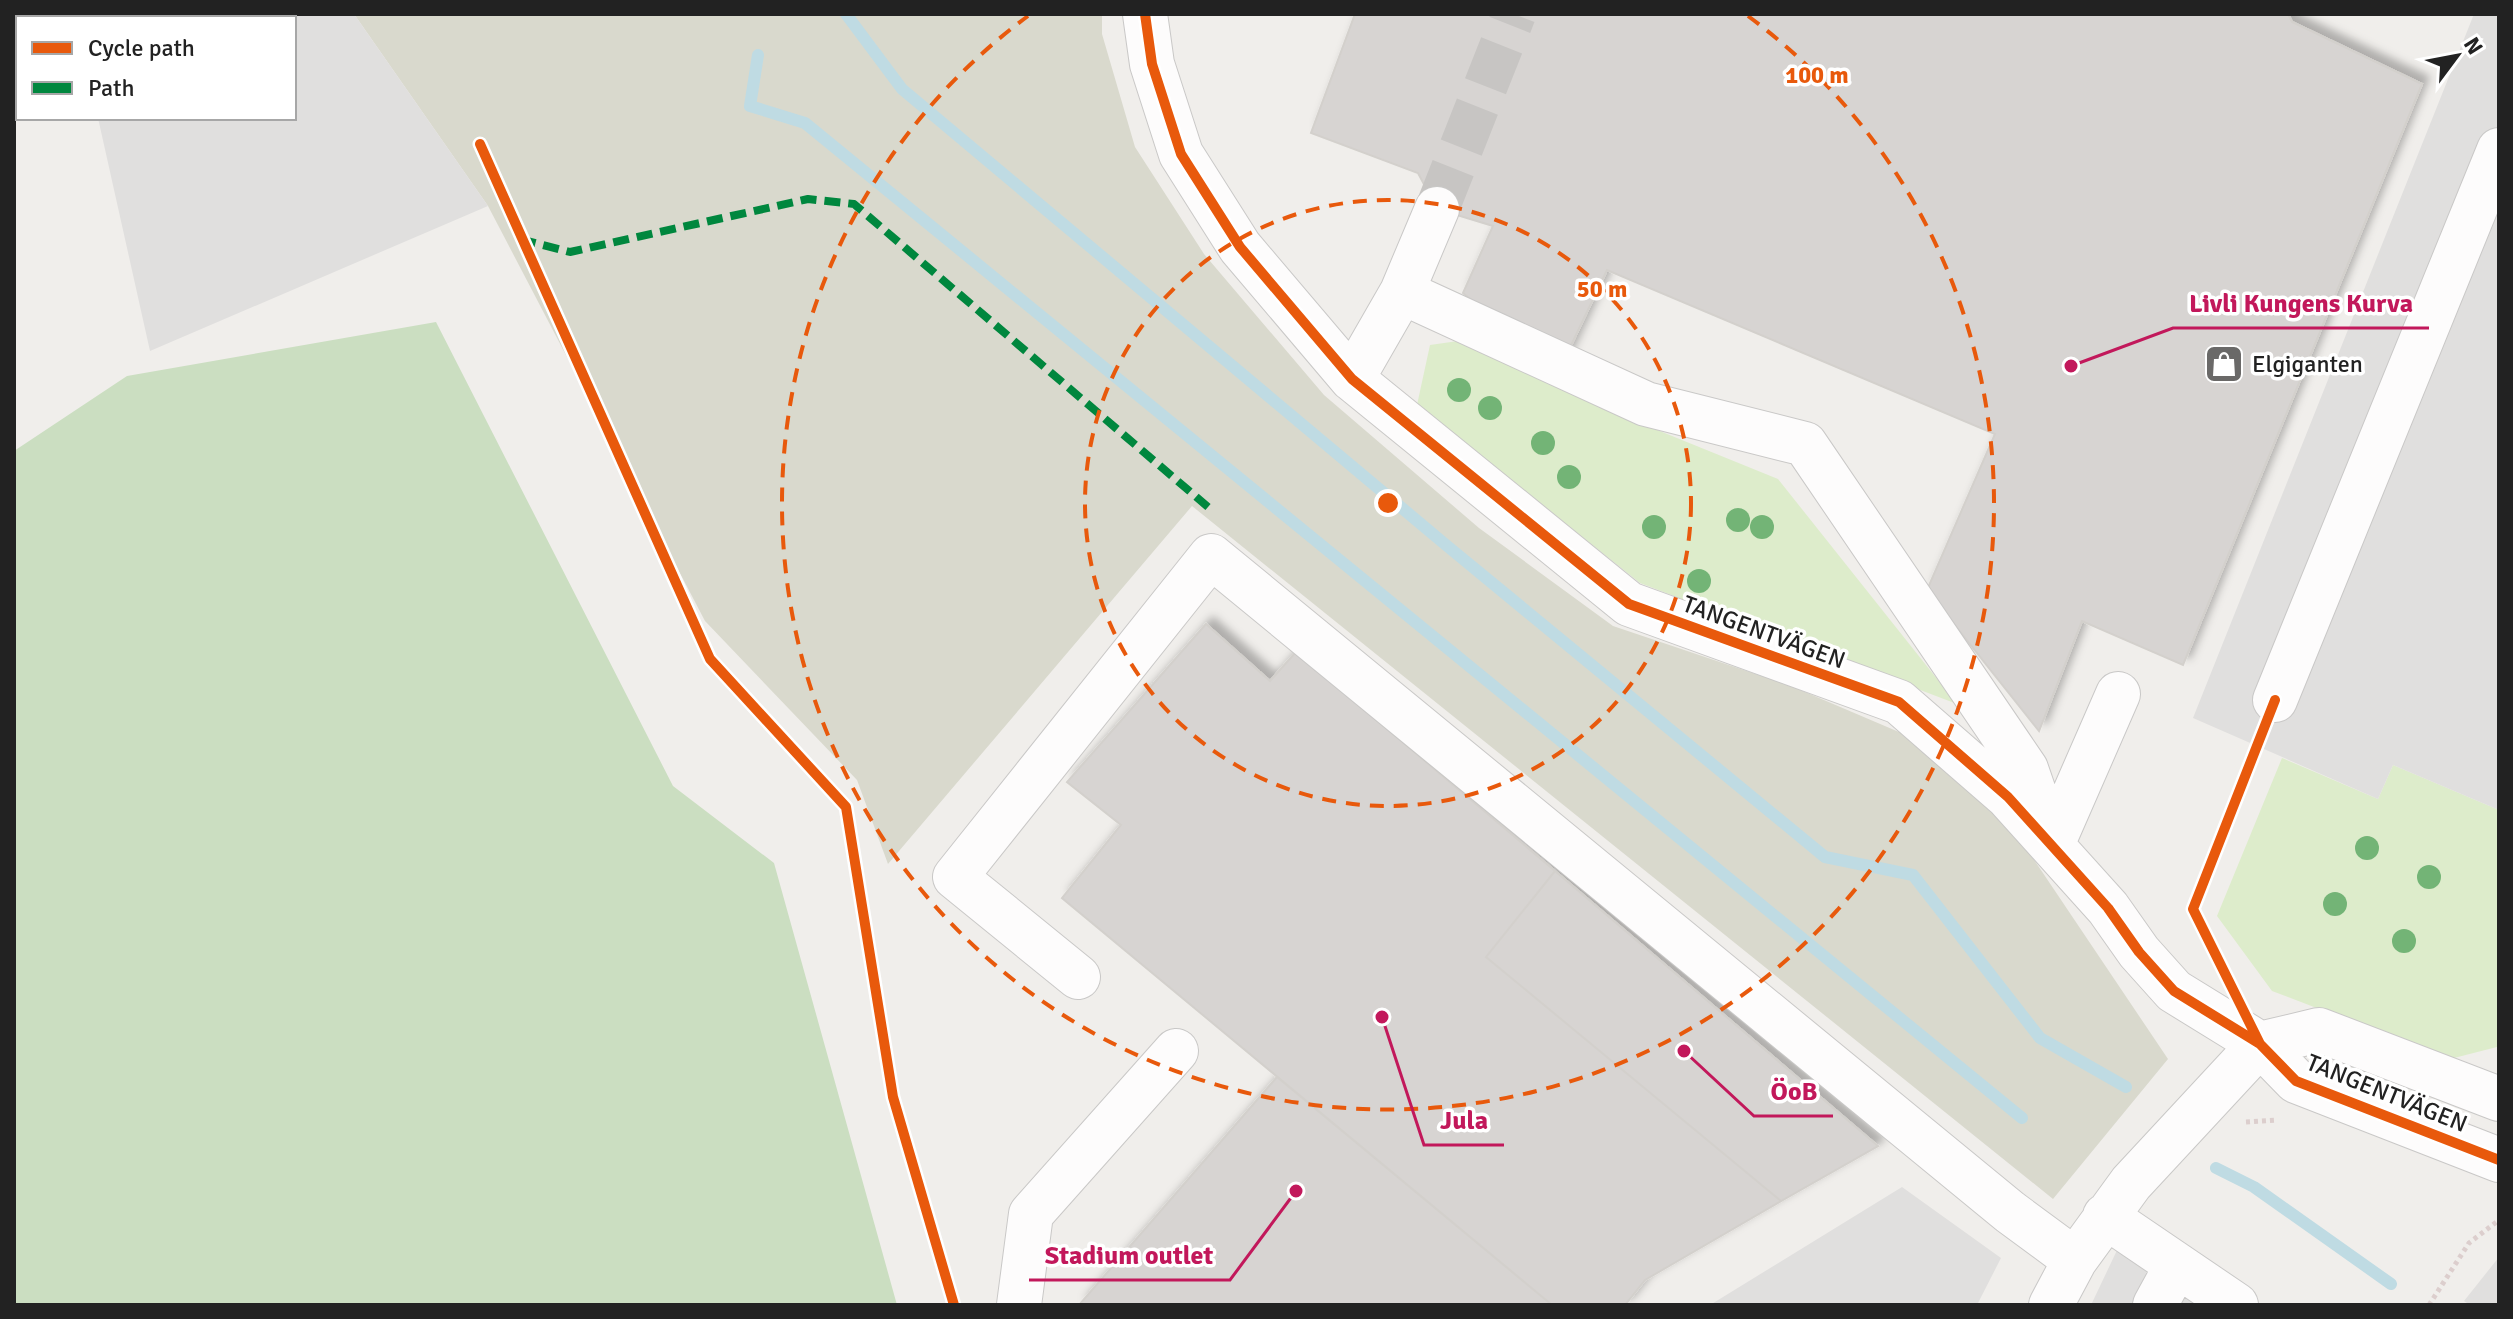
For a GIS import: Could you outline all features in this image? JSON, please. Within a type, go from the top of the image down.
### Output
[{"type":"street","name":"TANGENTVÄGEN","points":[[1145,14],[1152,64],[1181,154],[1240,247],[1352,379],[1629,604],[1899,702],[2008,797],[2108,908],[2139,952],[2174,991],[2260,1044],[2296,1081],[2487,1155]]},
{"type":"street","points":[[2275,700],[2499,150]]},
{"type":"street","points":[[1352,379],[1402,292],[1437,209]]},
{"type":"street","points":[[1402,292],[1646,404],[1805,444],[2026,769],[2052,845]]},
{"type":"street","points":[[1078,977],[955,877],[1211,556],[1997,1202],[2075,1260]]},
{"type":"street","points":[[2052,845],[2118,694]]},
{"type":"street","name":"TANGENTVÄGEN","points":[[2260,1044],[2319,1030],[2498,1097]]},
{"type":"street","points":[[2051,1305],[2075,1260],[2131,1183],[2260,1044]]},
{"type":"street","points":[[1019,1305],[1031,1214],[1176,1051]]},
{"type":"street","points":[[2487,1155],[2498,1097]]},
{"type":"street","points":[[2105,1216],[2236,1305]]},
{"type":"street","points":[[2155,1305],[2177,1265]]},
{"type":"path","points":[[2429,1305],[2469,1243],[2499,1220]]},
{"type":"shaded area","points":[[354,14],[1102,14],[1102,34],[1135,147],[1204,254],[1324,395],[1479,528],[1613,626],[1791,686],[1913,738],[2010,824],[2168,1059],[2053,1199],[1192,506],[888,864],[857,780],[705,621],[488,206]]},
{"type":"shaded area","points":[[354,14],[488,206],[150,351],[98,120],[296,120],[296,16],[76,16]]},
{"type":"shaded area","points":[[2474,14],[2499,14],[2499,810],[2393,765],[2378,799],[2193,718]]},
{"type":"shaded area","points":[[1902,1187],[2001,1258],[1977,1305],[1710,1305]]},
{"type":"shaded area","points":[[2129,1225],[2254,1305],[2091,1305]]},
{"type":"shaded area","points":[[2499,1257],[2499,1305],[2470,1305],[2464,1301]]},
{"type":"green space","points":[[436,322],[673,786],[774,863],[897,1305],[14,1305],[14,451],[127,376]]},
{"type":"green space","points":[[1472,339],[1640,423],[1778,479],[1957,704],[1640,583],[1417,405],[1430,345]]},
{"type":"green space","points":[[2282,758],[2378,799],[2393,765],[2499,810],[2497,1047],[2450,1059],[2272,991],[2217,916]]},
{"type":"building","points":[[1355,14],[2288,14],[2292,22],[2422,84],[2183,665],[2082,621],[2039,731],[1927,590],[1995,434],[1607,270],[1564,360],[1522,343],[1463,293],[1493,226],[1437,209],[1418,173],[1311,133]]},
{"type":"building","points":[[1206,624],[1270,681],[1296,652],[1555,871],[1486,957],[1781,1201],[1645,1280],[1625,1305],[1552,1305],[1062,898],[1121,825],[1067,782]]},
{"type":"building","points":[[1555,871],[1878,1146],[1781,1201],[1486,957]]},
{"type":"building","points":[[1277,1077],[1552,1305],[1079,1305]]},
{"type":"waterway","points":[[846,14],[902,89],[1446,545],[1825,857],[1913,875],[2040,1038],[2126,1087]]},
{"type":"waterway","points":[[758,55],[750,106],[805,123],[2022,1118]]},
{"type":"waterway","points":[[2216,1168],[2254,1187],[2391,1284]]},
{"type":"tunnel","points":[[1437,209],[1514,14]]},
{"type":"marked path","points":[[520,239],[570,252],[808,199],[854,204],[1208,507]]},
{"type":"cycle path","points":[[1145,14],[1152,64],[1181,154],[1240,247],[1352,379],[1629,604],[1899,702],[2008,797],[2108,908],[2139,952],[2174,991],[2260,1044],[2296,1081],[2499,1160]]},
{"type":"cycle path","points":[[480,144],[710,659],[846,807],[893,1097],[954,1305]]},
{"type":"cycle path","points":[[2260,1044],[2193,909],[2275,700]]},
{"type":"place","name":"Elgiganten","points":[[2224,364]]},
{"type":"place","name":"Livli Kungens Kurva","points":[[2071,366]]},
{"type":"place","name":"Jula","points":[[1382,1017]]},
{"type":"place","name":"ÖoB","points":[[1684,1051]]},
{"type":"place","name":"Stadium outlet","points":[[1296,1191]]}]
